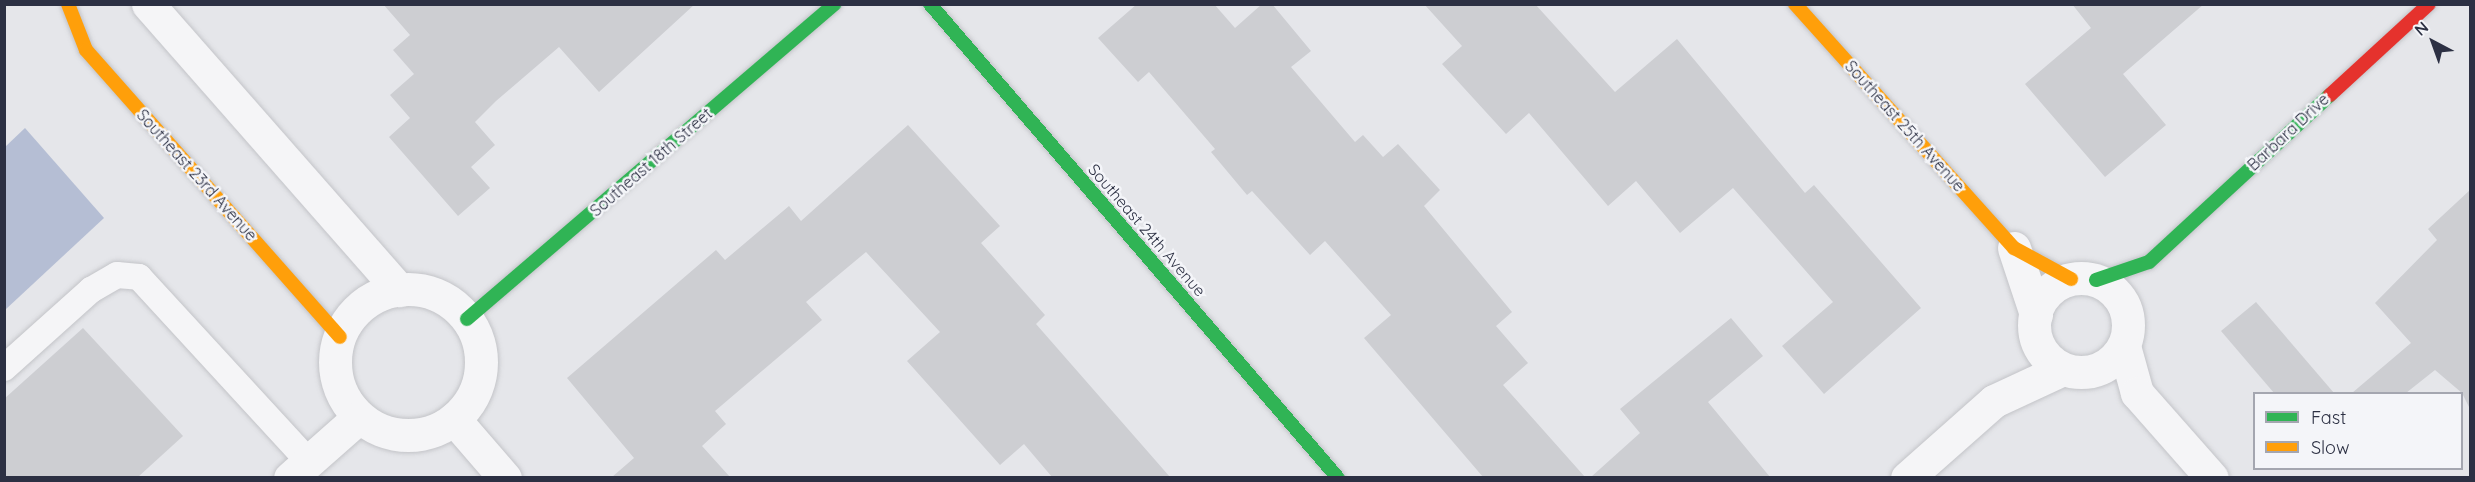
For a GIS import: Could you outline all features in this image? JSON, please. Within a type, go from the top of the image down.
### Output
[{"type":"street","name":"Southeast 23rd Avenue","points":[[68,4],[86,50],[340,337]]},
{"type":"street","points":[[148,4],[399,290]]},
{"type":"street","name":"Southeast 18th Street","points":[[467,319],[835,4]]},
{"type":"street","name":"Southeast 24th Avenue","points":[[930,4],[1338,477]]},
{"type":"street","name":"Southeast 25th Avenue","points":[[1796,4],[2014,248],[2084,280]]},
{"type":"street","name":"Barbara Drive","points":[[2127,314],[2149,262],[2429,4]]},
{"type":"street","name":"Southeast 25th Avenue","points":[[2014,248],[2036,325]]},
{"type":"street","name":"Barbara Drive","points":[[2084,280],[2149,262]]},
{"type":"street","points":[[1907,477],[1994,401],[2036,325],[2049,292],[2084,280],[2110,287],[2127,314],[2124,346],[2137,393],[2212,477]]},
{"type":"street","points":[[399,290],[437,295],[467,319],[477,338],[481,361],[469,403],[454,419],[436,430],[396,435],[359,417],[345,401],[337,380],[335,358],[340,337],[363,305],[399,290]]},
{"type":"street","points":[[2036,325],[2045,355],[2074,371],[2137,393]]},
{"type":"street","points":[[1994,401],[2074,371],[2114,359],[2124,346]]},
{"type":"street","points":[[299,470],[359,417]]},
{"type":"street","points":[[454,419],[505,477]]},
{"type":"lane","points":[[4,368],[91,290],[117,275],[139,276],[299,470]]},
{"type":"water","points":[[25,128],[104,218],[5,310],[5,147]]},
{"type":"building","points":[[383,4],[695,4],[599,92],[559,47],[496,101],[475,122],[495,145],[471,167],[490,188],[458,216],[389,137],[410,118],[390,95],[414,74],[393,50],[410,35]]},
{"type":"building","points":[[1137,4],[1214,4],[1235,28],[1262,4],[1272,4],[1311,51],[1291,67],[1355,142],[1363,135],[1383,157],[1398,144],[1440,190],[1424,206],[1512,312],[1496,326],[1528,363],[1503,385],[1585,477],[1483,477],[1364,338],[1391,315],[1325,241],[1310,255],[1252,191],[1247,195],[1211,152],[1215,149],[1149,72],[1138,82],[1098,38]]},
{"type":"building","points":[[1424,4],[1535,4],[1615,92],[1677,39],[1805,193],[1814,185],[1921,308],[1824,394],[1782,346],[1833,302],[1733,188],[1680,233],[1636,181],[1608,206],[1529,113],[1506,134],[1442,64],[1462,46]]},
{"type":"building","points":[[2072,4],[2204,4],[2123,74],[2166,125],[2105,177],[2025,84],[2091,28]]},
{"type":"building","points":[[908,125],[1000,226],[981,243],[1045,315],[1036,324],[1170,477],[1052,477],[1024,444],[1000,465],[907,361],[940,332],[866,252],[806,302],[822,320],[715,411],[726,424],[702,446],[730,477],[612,477],[634,458],[567,378],[716,250],[725,260],[789,206],[801,221]]},
{"type":"building","points":[[2470,190],[2470,409],[2463,392],[2435,370],[2407,392],[2353,392],[2411,343],[2375,303],[2437,240],[2428,229]]},
{"type":"building","points":[[2256,302],[2333,392],[2273,392],[2221,331]]},
{"type":"building","points":[[1731,318],[1763,356],[1708,402],[1770,477],[1591,477],[1640,433],[1620,409]]},
{"type":"building","points":[[83,328],[183,436],[138,477],[4,477],[4,399]]},
{"type":"traffic: fast","points":[[467,319],[835,4]]},
{"type":"traffic: fast","points":[[930,4],[1338,478]]},
{"type":"traffic: fast","points":[[2096,280],[2149,262],[2330,95]]},
{"type":"traffic: slow","points":[[68,4],[86,50],[340,337]]},
{"type":"traffic: slow","points":[[1795,4],[2014,248],[2071,279]]},
{"type":"traffic: jam","points":[[2330,95],[2429,4]]}]
